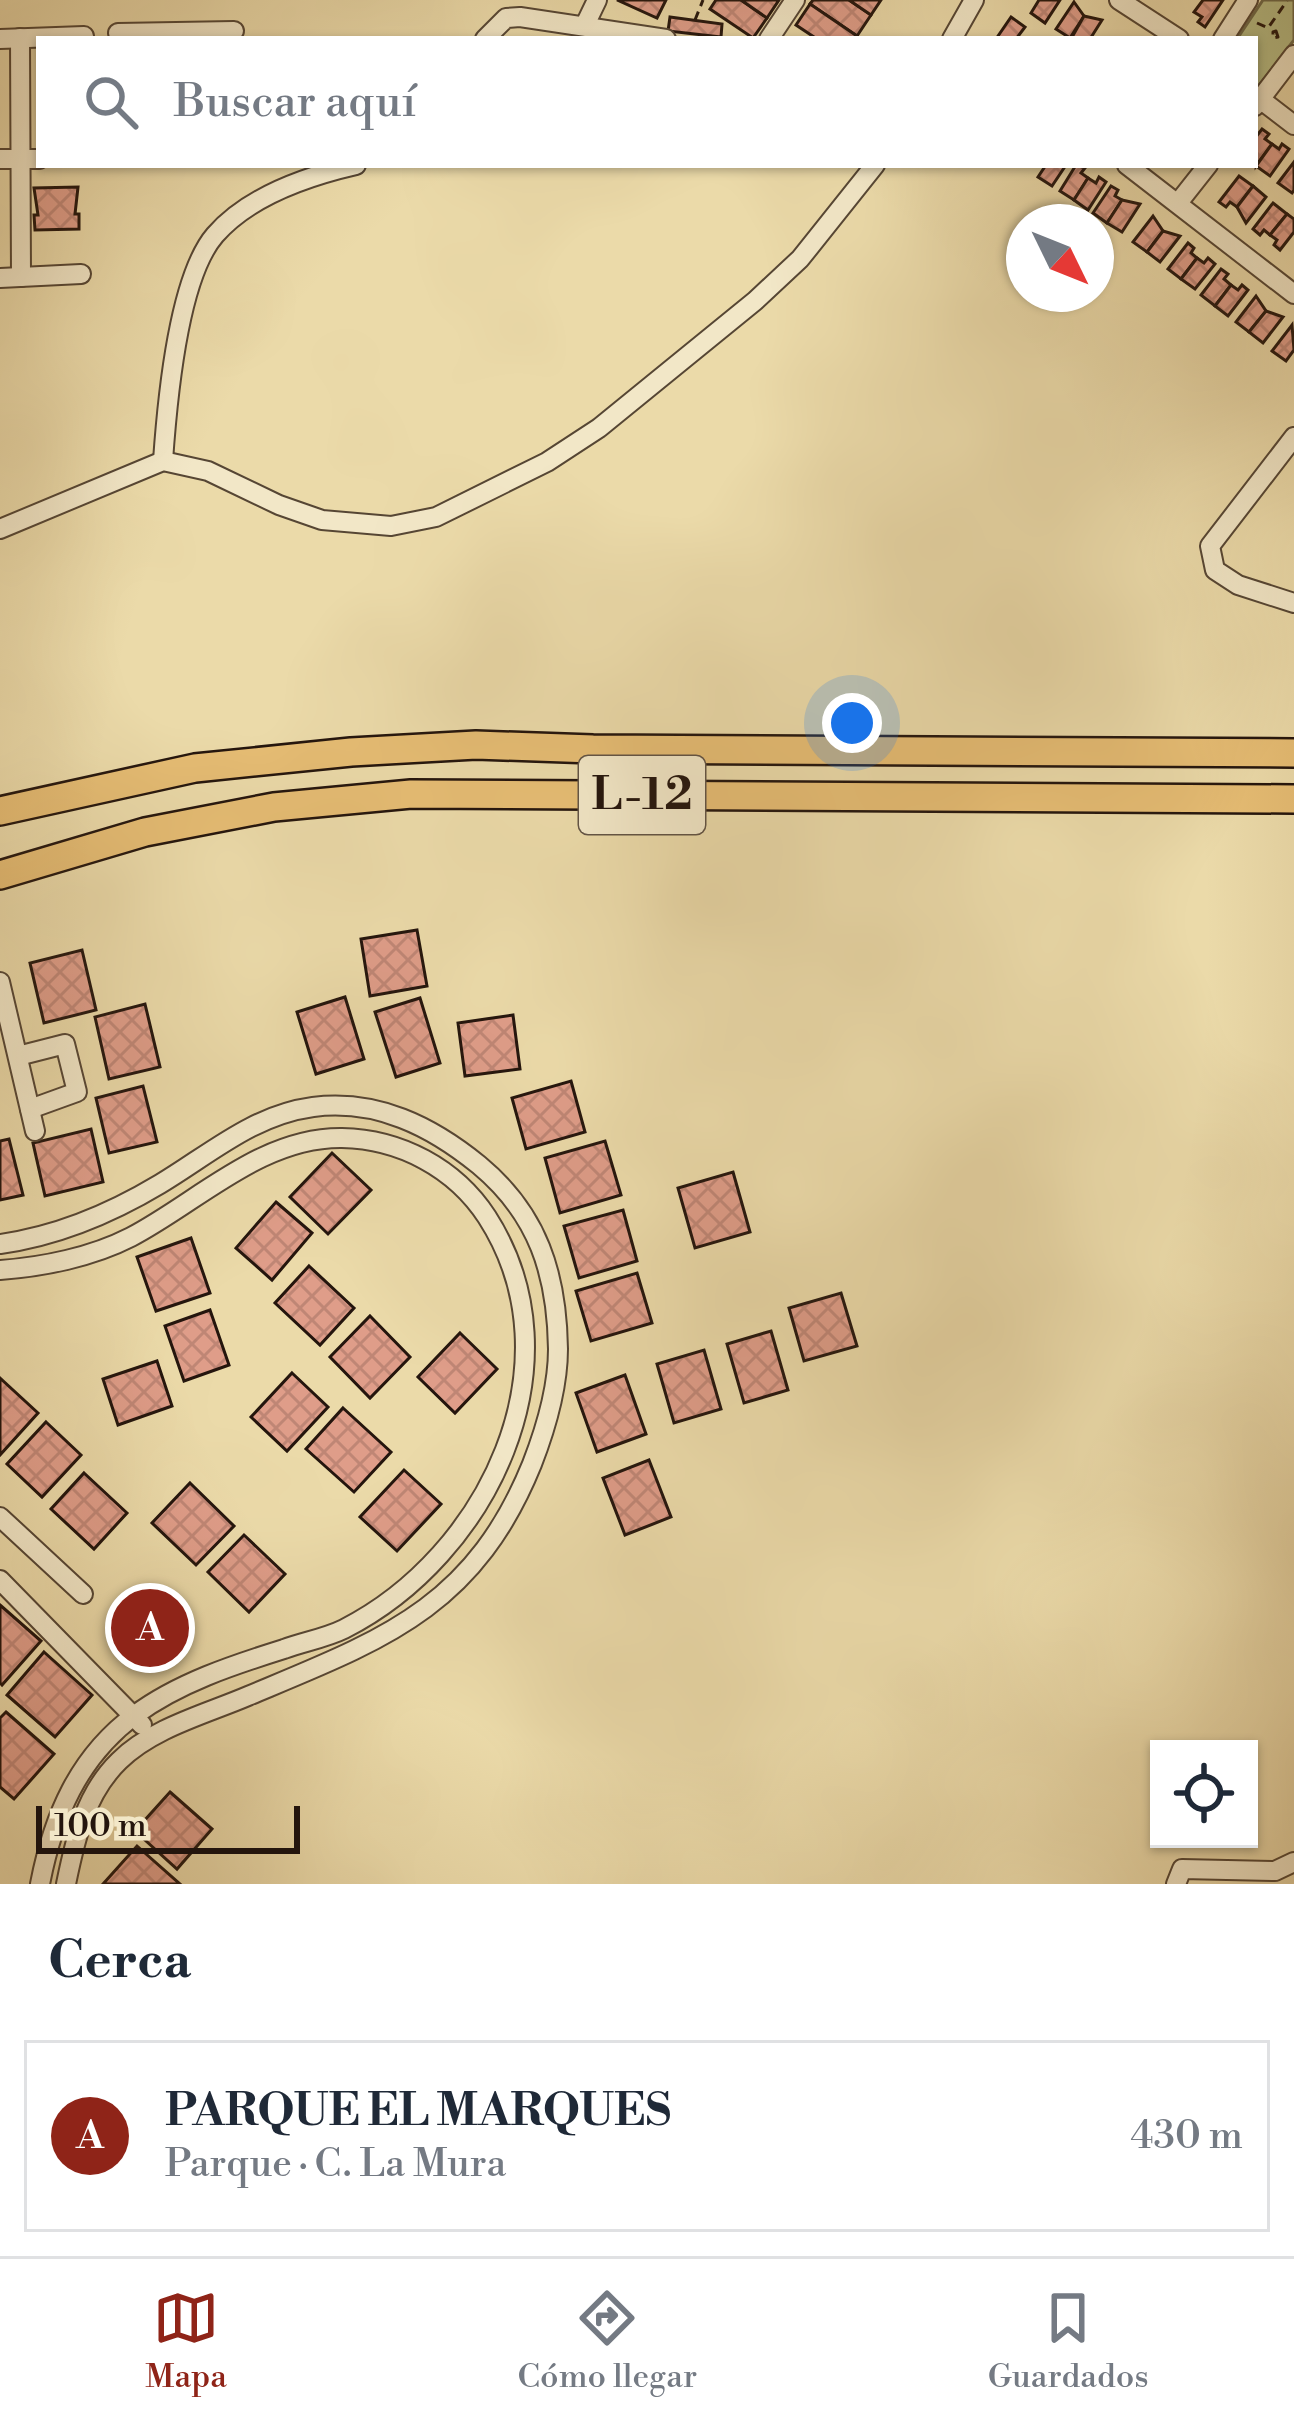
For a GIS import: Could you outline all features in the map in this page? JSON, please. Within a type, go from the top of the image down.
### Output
[{"type":"highway","name":"L-12","points":[[0,811],[195,769],[351,752],[476,745],[1294,753]]},
{"type":"highway","name":"L-12","points":[[0,875],[145,832],[274,807],[411,794],[1294,799]]},
{"type":"street","points":[[585,25],[597,0]]},
{"type":"street","points":[[771,36],[795,0]]},
{"type":"street","points":[[954,36],[974,0]]},
{"type":"street","points":[[1119,0],[1174,36]]},
{"type":"street","points":[[1226,36],[1249,10]]},
{"type":"street","points":[[488,36],[506,18],[649,36]]},
{"type":"street","points":[[118,33],[234,31]]},
{"type":"street","points":[[10,38],[9,159],[21,277]]},
{"type":"street","points":[[1258,101],[1294,55]]},
{"type":"street","points":[[1258,103],[1294,125]]},
{"type":"street","points":[[163,461],[182,313],[211,239],[234,217],[280,190],[347,168]]},
{"type":"street","points":[[0,529],[163,461],[208,471],[322,520],[391,526],[436,517],[547,462],[599,428],[800,259],[873,168]]},
{"type":"street","points":[[1136,168],[1294,294]]},
{"type":"street","points":[[1178,202],[1206,168]]},
{"type":"street","points":[[0,278],[81,274]]},
{"type":"street","points":[[1294,437],[1210,546],[1215,570],[1238,585],[1294,603]]},
{"type":"street","points":[[0,982],[35,1132]]},
{"type":"street","points":[[18,1056],[65,1044],[77,1092],[30,1108]]},
{"type":"street","points":[[0,1244],[38,1239],[100,1216],[272,1117],[314,1107],[356,1108],[394,1114],[436,1132],[516,1199],[547,1259],[556,1298],[554,1388],[519,1495],[479,1560],[422,1613],[381,1640],[153,1737],[118,1761],[92,1795],[66,1884]]},
{"type":"street","points":[[0,1270],[31,1268],[126,1240],[266,1156],[304,1142],[340,1138],[379,1143],[422,1157],[448,1173],[476,1200],[511,1259],[525,1331],[517,1417],[482,1499],[453,1543],[416,1581],[341,1630],[174,1690],[134,1716],[93,1755],[70,1787],[55,1821],[40,1884]]},
{"type":"street","points":[[0,1517],[83,1594]]},
{"type":"street","points":[[0,1580],[153,1737]]},
{"type":"street","points":[[1176,1884],[1182,1869],[1275,1871],[1294,1862]]},
{"type":"path","points":[[695,20],[703,0]]},
{"type":"path","points":[[1249,10],[1270,30],[1287,1]]},
{"type":"green space","points":[[1263,0],[1294,0],[1294,40],[1258,87],[1258,36],[1239,36]]},
{"type":"building","points":[[617,0],[666,0],[657,18]]},
{"type":"building","points":[[716,0],[741,0],[767,18],[750,36],[710,9]]},
{"type":"building","points":[[741,0],[779,0],[767,18]]},
{"type":"building","points":[[813,0],[849,0],[871,15],[857,36],[810,4]]},
{"type":"building","points":[[849,0],[881,0],[871,15]]},
{"type":"building","points":[[1039,0],[1060,0],[1045,23],[1031,13]]},
{"type":"building","points":[[1203,0],[1223,0],[1205,27],[1194,12]]},
{"type":"building","points":[[1074,2],[1084,16],[1071,36],[1056,29]]},
{"type":"building","points":[[810,4],[857,36],[812,36],[796,25]]},
{"type":"building","points":[[1084,16],[1102,20],[1092,36],[1073,36]]},
{"type":"building","points":[[670,17],[722,24],[721,36],[668,31]]},
{"type":"building","points":[[1011,17],[1025,27],[1018,36],[998,36]]},
{"type":"building","points":[[1262,129],[1272,144],[1258,163]]},
{"type":"building","points":[[1272,144],[1289,149],[1270,176],[1258,163]]},
{"type":"building","points":[[1294,162],[1294,190],[1292,193],[1278,183]]},
{"type":"building","points":[[1044,168],[1064,168],[1052,186],[1038,177]]},
{"type":"building","points":[[1074,168],[1085,168],[1081,173],[1088,178],[1074,200],[1060,191]]},
{"type":"building","points":[[1239,176],[1253,186],[1237,207],[1230,202],[1226,207],[1219,202]]},
{"type":"building","points":[[1099,177],[1106,182],[1092,204],[1074,200],[1088,178],[1096,183]]},
{"type":"building","points":[[1111,186],[1118,190],[1115,196],[1122,200],[1114,212],[1114,204],[1099,204]]},
{"type":"building","points":[[1253,186],[1266,197],[1246,223],[1237,207]]},
{"type":"building","points":[[78,187],[75,214],[79,214],[79,229],[35,230],[34,188]]},
{"type":"building","points":[[1122,200],[1140,204],[1122,232],[1114,227],[1114,212]]},
{"type":"building","points":[[1273,203],[1287,214],[1270,235],[1264,230],[1260,235],[1253,229]]},
{"type":"building","points":[[1287,214],[1294,219],[1294,232],[1280,250],[1270,235]]},
{"type":"building","points":[[1153,216],[1163,231],[1147,252],[1133,242]]},
{"type":"building","points":[[1163,231],[1180,236],[1160,262],[1147,252]]},
{"type":"building","points":[[1188,243],[1197,258],[1181,279],[1168,269]]},
{"type":"building","points":[[1197,258],[1215,264],[1195,289],[1181,279]]},
{"type":"building","points":[[1221,269],[1231,285],[1215,306],[1201,295]]},
{"type":"building","points":[[1231,285],[1248,290],[1228,316],[1215,306]]},
{"type":"building","points":[[1256,296],[1266,311],[1249,332],[1236,322]]},
{"type":"building","points":[[1266,311],[1283,317],[1263,343],[1249,332]]},
{"type":"building","points":[[1292,325],[1294,350],[1286,361],[1272,351]]},
{"type":"building","points":[[417,930],[427,986],[370,996],[361,939]]},
{"type":"building","points":[[82,950],[96,1010],[44,1023],[30,963]]},
{"type":"building","points":[[345,997],[364,1059],[316,1074],[297,1012]]},
{"type":"building","points":[[420,998],[440,1063],[396,1077],[375,1012]]},
{"type":"building","points":[[145,1004],[160,1067],[109,1079],[95,1017]]},
{"type":"building","points":[[513,1015],[520,1069],[465,1076],[458,1023]]},
{"type":"building","points":[[571,1081],[585,1132],[526,1149],[512,1098]]},
{"type":"building","points":[[143,1086],[157,1142],[109,1153],[96,1098]]},
{"type":"building","points":[[91,1129],[103,1182],[45,1196],[33,1143]]},
{"type":"building","points":[[9,1139],[23,1195],[0,1200],[0,1141]]},
{"type":"building","points":[[605,1141],[621,1195],[560,1213],[545,1158]]},
{"type":"building","points":[[332,1153],[371,1190],[328,1234],[290,1197]]},
{"type":"building","points":[[733,1172],[750,1232],[695,1248],[678,1188]]},
{"type":"building","points":[[276,1202],[312,1233],[272,1280],[236,1248]]},
{"type":"building","points":[[623,1210],[637,1261],[579,1278],[564,1226]]},
{"type":"building","points":[[191,1238],[210,1293],[156,1311],[137,1257]]},
{"type":"building","points":[[309,1266],[354,1308],[320,1345],[275,1303]]},
{"type":"building","points":[[637,1273],[652,1323],[591,1341],[576,1291]]},
{"type":"building","points":[[841,1293],[857,1346],[804,1361],[789,1308]]},
{"type":"building","points":[[210,1310],[229,1365],[184,1381],[165,1326]]},
{"type":"building","points":[[370,1316],[410,1357],[370,1398],[330,1357]]},
{"type":"building","points":[[771,1331],[788,1390],[744,1403],[727,1344]]},
{"type":"building","points":[[460,1333],[497,1369],[455,1413],[418,1377]]},
{"type":"building","points":[[704,1350],[721,1409],[674,1423],[657,1364]]},
{"type":"building","points":[[157,1361],[172,1406],[118,1425],[103,1379]]},
{"type":"building","points":[[292,1373],[328,1407],[287,1451],[251,1417]]},
{"type":"building","points":[[625,1375],[646,1434],[597,1452],[576,1393]]},
{"type":"building","points":[[0,1378],[38,1413],[0,1455]]},
{"type":"building","points":[[343,1408],[391,1452],[354,1492],[306,1449]]},
{"type":"building","points":[[46,1422],[81,1455],[42,1497],[7,1464]]},
{"type":"building","points":[[649,1460],[671,1517],[625,1535],[603,1478]]},
{"type":"building","points":[[404,1470],[441,1504],[397,1551],[360,1517]]},
{"type":"building","points":[[84,1473],[127,1513],[94,1549],[51,1509]]},
{"type":"building","points":[[190,1483],[234,1526],[196,1565],[152,1523]]},
{"type":"building","points":[[244,1535],[285,1574],[249,1612],[208,1572]]},
{"type":"building","points":[[0,1605],[41,1641],[2,1685],[0,1683]]},
{"type":"building","points":[[44,1652],[92,1695],[55,1737],[7,1695]]},
{"type":"building","points":[[6,1712],[54,1754],[14,1799],[0,1787],[0,1718]]},
{"type":"building","points":[[170,1792],[212,1829],[177,1869],[135,1831]]},
{"type":"building","points":[[137,1846],[180,1884],[103,1884]]},
{"type":"place","name":"PARQUE EL MARQUES","points":[[150,1628]]}]
